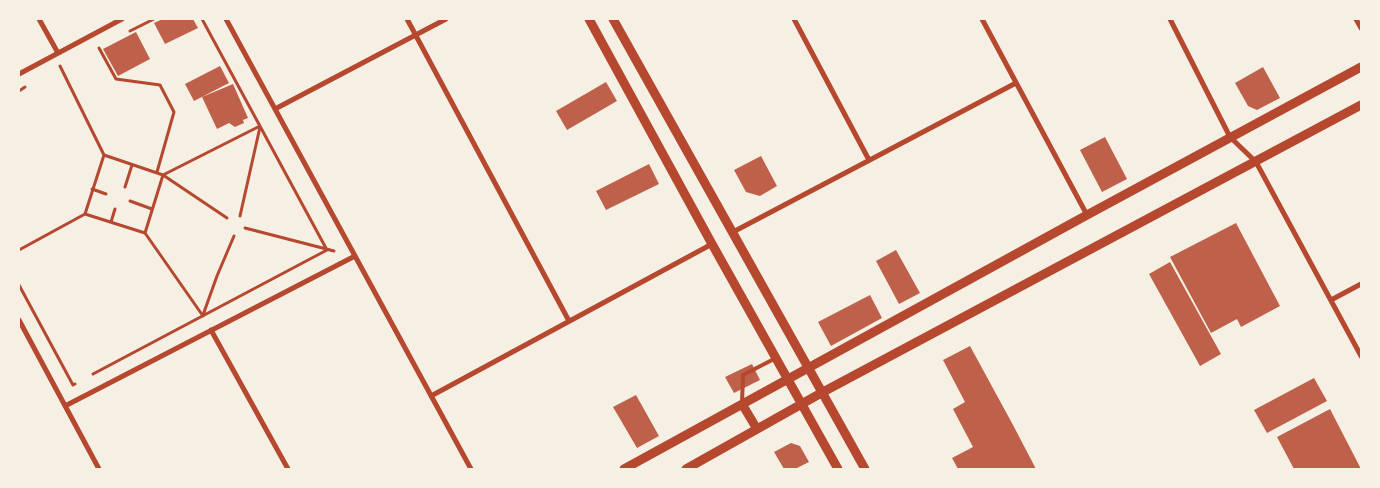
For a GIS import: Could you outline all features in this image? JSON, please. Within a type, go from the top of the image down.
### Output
[{"type":"street","points":[[39,19],[56,54]]},
{"type":"street","points":[[19,74],[122,19]]},
{"type":"street","points":[[226,19],[471,469]]},
{"type":"street","points":[[408,19],[570,321]]},
{"type":"street","points":[[275,109],[446,19]]},
{"type":"street","points":[[589,19],[838,469]]},
{"type":"street","points":[[612,19],[865,469]]},
{"type":"street","points":[[794,19],[868,160]]},
{"type":"street","points":[[982,19],[1087,215]]},
{"type":"street","points":[[1170,19],[1230,137],[1256,162],[1361,356]]},
{"type":"street","points":[[1356,19],[1361,28]]},
{"type":"street","points":[[624,469],[1361,67]]},
{"type":"street","points":[[732,232],[1016,83]]},
{"type":"street","points":[[686,469],[823,392],[1361,105]]},
{"type":"street","points":[[431,396],[712,244]]},
{"type":"street","points":[[65,406],[355,256]]},
{"type":"street","points":[[1331,300],[1361,284]]},
{"type":"street","points":[[19,320],[100,469]]},
{"type":"street","points":[[211,330],[288,469]]},
{"type":"street","points":[[742,404],[757,429]]},
{"type":"lane","points":[[742,404],[743,375],[776,358]]},
{"type":"path","points":[[202,19],[327,250]]},
{"type":"path","points":[[99,48],[116,79],[160,86],[174,112],[157,172]]},
{"type":"path","points":[[56,54],[104,156],[85,214]]},
{"type":"path","points":[[144,233],[164,175],[260,126]]},
{"type":"path","points":[[240,216],[260,126]]},
{"type":"path","points":[[104,156],[164,175],[227,218]]},
{"type":"path","points":[[125,187],[132,165]]},
{"type":"path","points":[[92,189],[106,194]]},
{"type":"path","points":[[130,201],[152,209]]},
{"type":"path","points":[[111,222],[115,209]]},
{"type":"path","points":[[19,250],[85,214],[144,233],[202,316]]},
{"type":"path","points":[[245,228],[355,256]]},
{"type":"path","points":[[202,316],[234,236]]},
{"type":"path","points":[[90,376],[327,250]]},
{"type":"path","points":[[19,285],[73,385],[81,380]]},
{"type":"building","points":[[163,19],[193,19],[198,28],[165,44],[154,23]]},
{"type":"building","points":[[136,32],[150,59],[118,76],[103,49]]},
{"type":"building","points":[[220,66],[229,83],[194,101],[185,84]]},
{"type":"building","points":[[1263,67],[1280,98],[1257,110],[1248,106],[1235,83]]},
{"type":"building","points":[[606,82],[617,101],[567,130],[556,111]]},
{"type":"building","points":[[233,84],[248,118],[243,120],[244,123],[235,127],[229,123],[217,129],[202,97]]},
{"type":"building","points":[[1105,137],[1127,179],[1102,192],[1080,150]]},
{"type":"building","points":[[761,156],[777,186],[760,196],[746,192],[734,170]]},
{"type":"building","points":[[649,164],[659,184],[606,210],[596,191]]},
{"type":"building","points":[[1236,223],[1280,306],[1241,327],[1237,319],[1211,333],[1170,257]]},
{"type":"building","points":[[896,250],[920,293],[899,304],[876,261]]},
{"type":"building","points":[[1170,262],[1221,354],[1200,366],[1149,274]]},
{"type":"building","points":[[870,295],[882,318],[831,346],[818,322]]},
{"type":"building","points":[[970,346],[1036,469],[958,469],[952,458],[973,447],[953,409],[965,402],[943,360]]},
{"type":"building","points":[[752,364],[760,380],[734,393],[725,377]]},
{"type":"building","points":[[1314,378],[1327,401],[1267,433],[1254,410]]},
{"type":"building","points":[[636,395],[659,436],[637,448],[613,407]]},
{"type":"building","points":[[1330,409],[1361,469],[1294,469],[1277,437]]},
{"type":"building","points":[[791,443],[800,446],[809,462],[795,469],[784,469],[774,452]]}]
